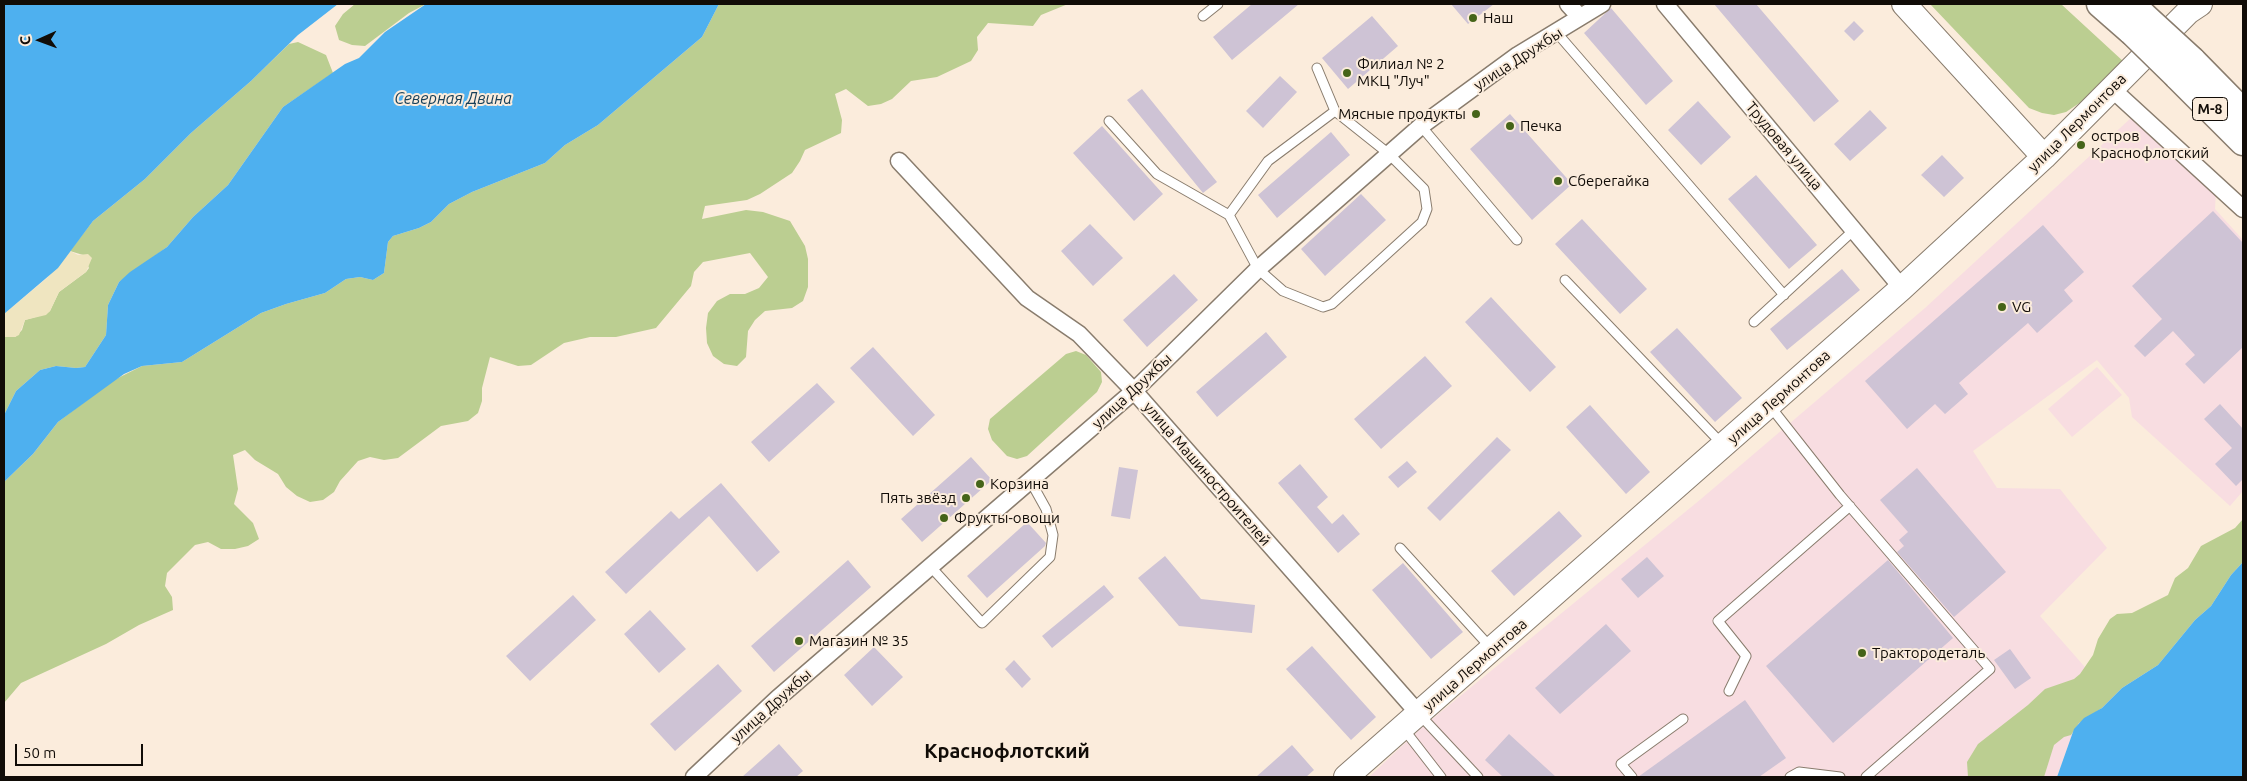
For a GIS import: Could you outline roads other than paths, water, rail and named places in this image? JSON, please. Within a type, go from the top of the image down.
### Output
[{"type":"main road","name":"М-8","points":[[2100,4],[2135,17],[2185,68],[2243,142]]},
{"type":"main road","name":"М-8","points":[[2185,68],[2243,112]]},
{"type":"street","points":[[1568,4],[1580,18],[1602,4]]},
{"type":"street","name":"Трудовая улица","points":[[1665,4],[1902,288]]},
{"type":"street","points":[[1904,4],[2044,157]]},
{"type":"street","name":"улица Лермонтова","points":[[1346,777],[1493,650],[1902,288],[2044,157],[2188,12],[2200,4]]},
{"type":"street","name":"улица Дружбы","points":[[694,777],[778,698],[930,566],[1032,482],[1134,392],[1258,269],[1420,126],[1518,55],[1580,18]]},
{"type":"street","points":[[2112,89],[2243,209]]},
{"type":"street","name":"улица Машиностроителей","points":[[900,160],[1027,298],[1079,334],[1134,392],[1411,721]]},
{"type":"lane","points":[[1203,16],[1218,4]]},
{"type":"lane","points":[[1557,33],[1784,294]]},
{"type":"lane","points":[[1109,121],[1157,174],[1229,215],[1258,269],[1283,291],[1323,307],[1332,304],[1422,222],[1427,209],[1424,189],[1389,154],[1335,112],[1317,68]]},
{"type":"lane","points":[[1229,215],[1268,161],[1335,112]]},
{"type":"lane","points":[[1420,126],[1517,240]]},
{"type":"lane","points":[[1754,322],[1854,230]]},
{"type":"lane","points":[[1565,280],[1724,446]]},
{"type":"lane","points":[[1770,406],[1850,506],[1990,669],[1866,777]]},
{"type":"lane","points":[[930,566],[982,623],[1050,557],[1053,535],[1046,509],[1032,482]]},
{"type":"lane","points":[[1729,691],[1746,656],[1718,621],[1850,506]]},
{"type":"lane","points":[[1400,548],[1493,650]]},
{"type":"lane","points":[[1632,777],[1621,764],[1682,719]]},
{"type":"lane","points":[[1411,721],[1441,777]]},
{"type":"lane","points":[[1411,721],[1478,777]]},
{"type":"lane","points":[[1790,777],[1799,772],[1840,777]]},
{"type":"water","points":[[4,4],[338,4],[298,35],[251,81],[191,133],[145,179],[93,221],[58,268],[4,314]]},
{"type":"water","name":"Северная Двина","points":[[426,4],[719,4],[702,37],[598,125],[565,145],[545,163],[472,192],[449,204],[431,222],[393,236],[388,242],[384,273],[373,280],[360,277],[346,279],[325,293],[261,313],[182,362],[142,366],[124,374],[58,422],[33,454],[4,482],[4,415],[16,391],[40,370],[56,366],[85,367],[106,335],[108,305],[119,282],[130,272],[167,247],[193,217],[228,185],[283,107],[345,64],[359,58],[385,32]]},
{"type":"water","points":[[2243,562],[2243,777],[2057,777],[2074,729],[2084,718],[2102,708],[2122,688],[2158,665],[2195,620],[2211,606],[2231,575]]},
{"type":"place","name":"Наш","points":[[1473,18]]},
{"type":"place","name":"Филиал № 2 МКЦ \"Луч\"","points":[[1347,73]]},
{"type":"place","name":"Мясные продукты","points":[[1476,114]]},
{"type":"place","name":"Печка","points":[[1510,126]]},
{"type":"place","name":"остров Краснофлотский","points":[[2081,145]]},
{"type":"place","name":"Сберегайка","points":[[1558,181]]},
{"type":"place","name":"VG","points":[[2002,307]]},
{"type":"place","name":"Корзина","points":[[980,484]]},
{"type":"place","name":"Пять звёзд","points":[[966,498]]},
{"type":"place","name":"Фрукты-овощи","points":[[944,518]]},
{"type":"place","name":"Магазин № 35","points":[[799,641]]},
{"type":"place","name":"Трактородеталь","points":[[1862,653]]},
{"type":"district","name":"Краснофлотский","points":[[1007,751]]}]
